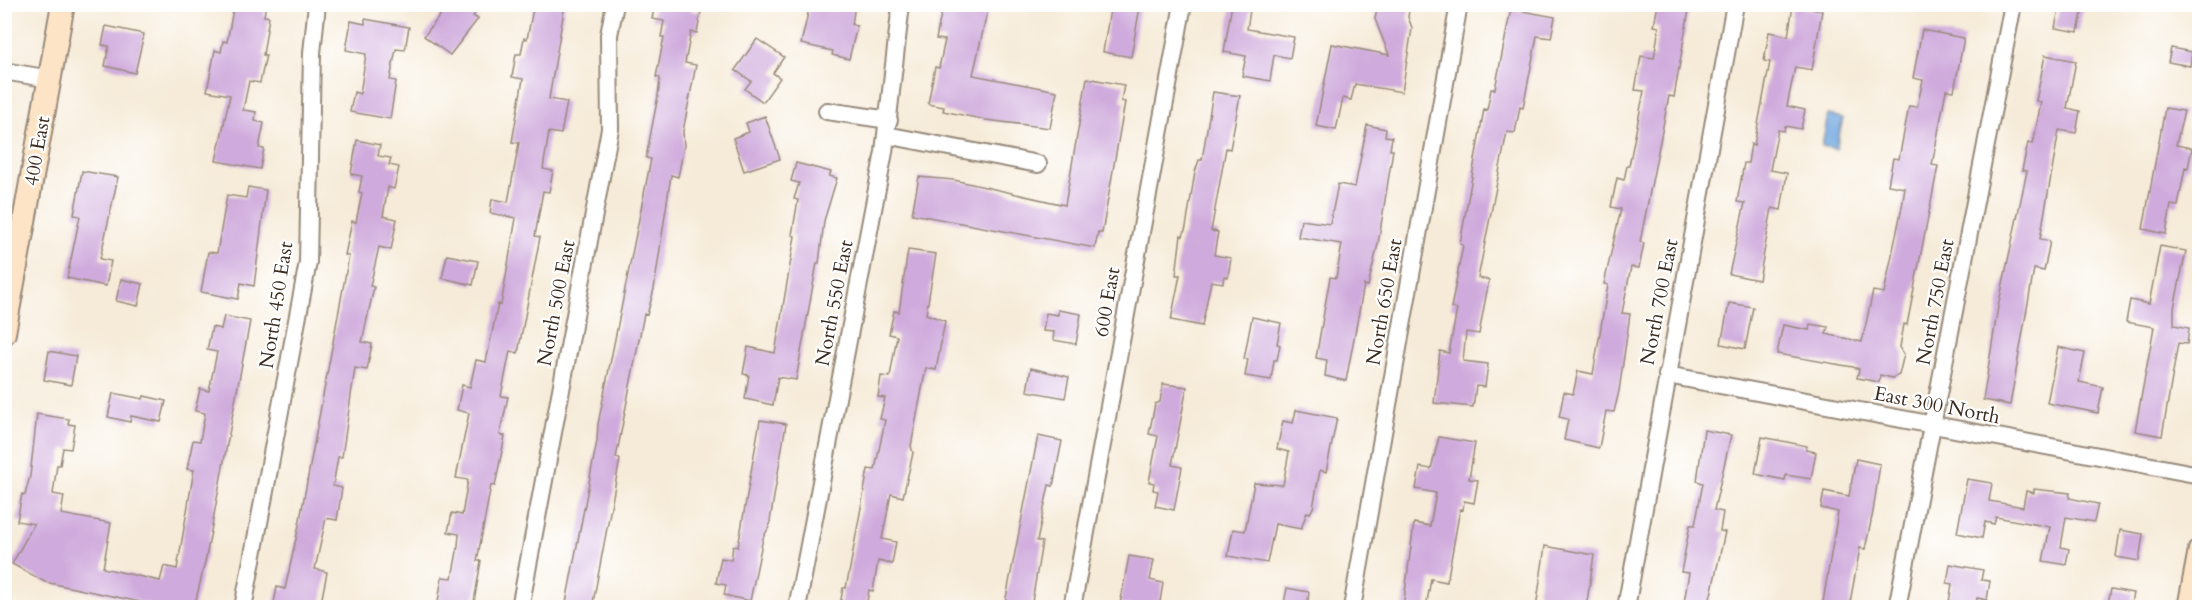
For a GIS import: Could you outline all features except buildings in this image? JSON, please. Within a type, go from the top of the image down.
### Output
[{"type":"street","name":"400 East","points":[[4,333],[63,4]]},
{"type":"street","name":"North 450 East","points":[[243,608],[308,262],[312,53],[317,4]]},
{"type":"street","name":"North 500 East","points":[[520,608],[609,129],[609,35],[615,4]]},
{"type":"street","name":"North 550 East","points":[[797,608],[887,128],[901,4]]},
{"type":"street","name":"600 East","points":[[1072,608],[1183,4]]},
{"type":"street","name":"North 650 East","points":[[1352,608],[1459,4]]},
{"type":"street","name":"North 700 East","points":[[1626,608],[1736,4]]},
{"type":"street","name":"North 750 East","points":[[1897,608],[2013,4]]},
{"type":"street","points":[[4,71],[50,79]]},
{"type":"street","points":[[827,111],[887,128],[1038,164]]},
{"type":"street","name":"East 300 North","points":[[1667,375],[2199,475]]},
{"type":"street","points":[[2189,608],[2199,550]]},
{"type":"water","points":[[1828,115],[1843,118],[1836,149],[1822,146]]}]
